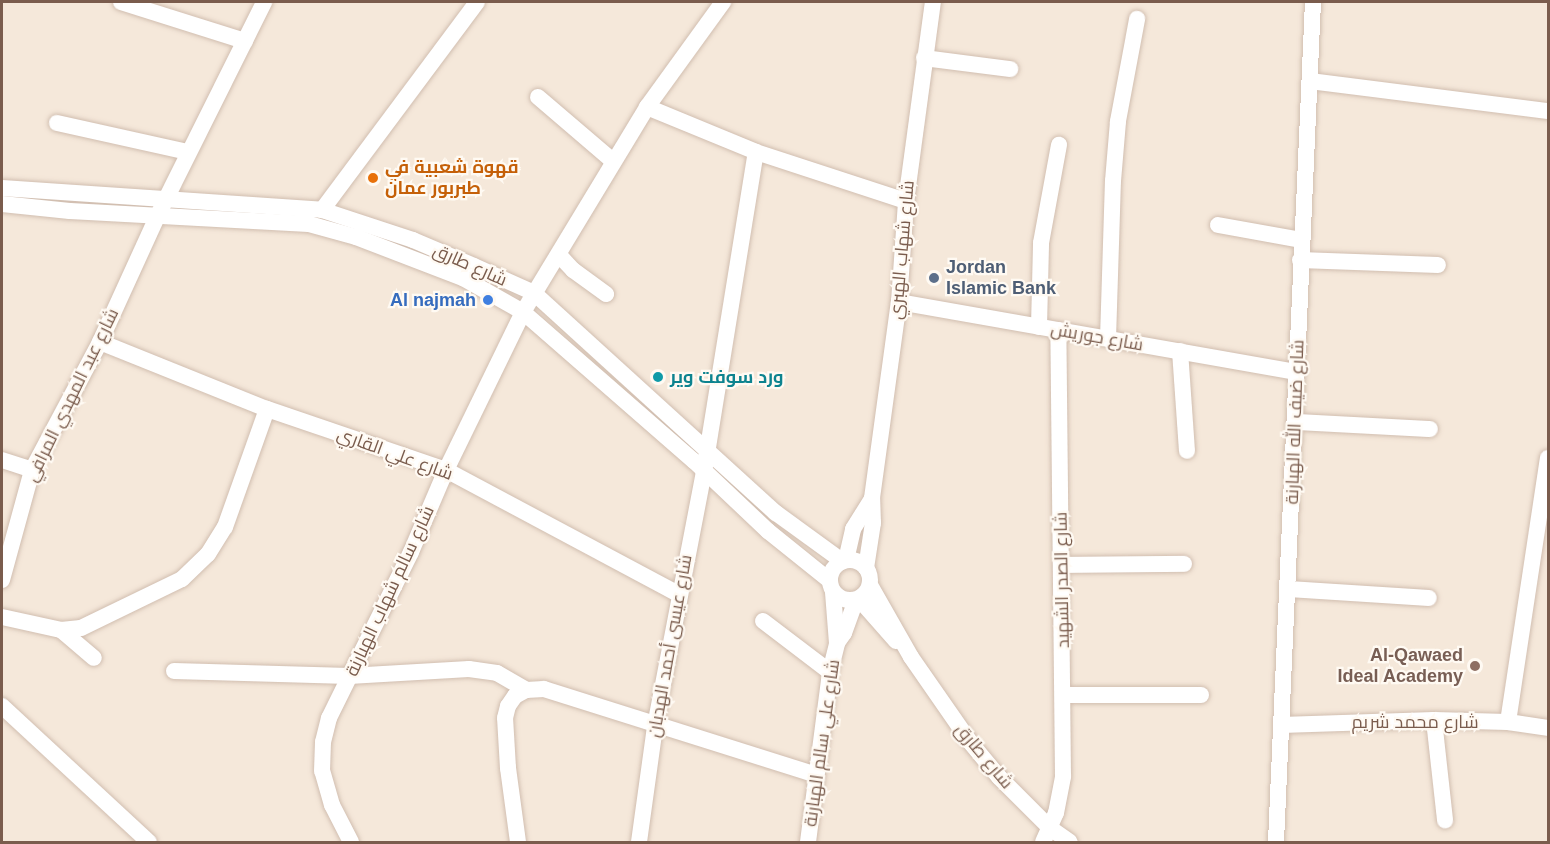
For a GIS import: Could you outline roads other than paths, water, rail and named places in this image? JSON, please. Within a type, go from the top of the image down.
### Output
[{"type":"street","points":[[121,2],[245,41]]},
{"type":"street","name":"شارع عبد المهدي المرافي","points":[[2,580],[32,470],[100,342],[158,215],[264,2]]},
{"type":"street","points":[[322,210],[477,2]]},
{"type":"street","name":"شارع سالم شهاب الهبارنة","points":[[351,843],[332,806],[322,771],[322,742],[329,718],[411,552],[446,470],[523,312],[647,107],[723,2]]},
{"type":"street","name":"شارع شهاب الهبري","points":[[866,568],[873,523],[872,498],[899,302],[906,201],[933,2]]},
{"type":"street","name":"شارع ضيف الله الهبارنة","points":[[1276,843],[1296,422],[1300,240],[1313,2]]},
{"type":"street","points":[[1108,339],[1113,181],[1118,121],[1137,19]]},
{"type":"street","points":[[924,58],[1010,69]]},
{"type":"street","points":[[1310,81],[1548,111]]},
{"type":"street","points":[[538,97],[613,161]]},
{"type":"street","points":[[647,107],[756,152],[906,201]]},
{"type":"street","points":[[57,123],[188,153]]},
{"type":"street","points":[[1039,327],[1041,243],[1059,145]]},
{"type":"street","name":"شارع عيسى أحمد الهدبان","points":[[639,843],[655,726],[678,594],[704,472],[756,152]]},
{"type":"street","name":"شارع طارق","points":[[2,188],[322,210],[413,240],[534,293],[776,513],[844,561]]},
{"type":"street","name":"شارع طارق","points":[[2,204],[70,211],[278,220],[332,229],[463,278],[523,312],[831,586]]},
{"type":"street","points":[[1218,225],[1300,240]]},
{"type":"street","points":[[558,255],[573,270],[606,294]]},
{"type":"street","points":[[1300,260],[1438,265]]},
{"type":"street","name":"شارع جوريش","points":[[899,302],[1296,372]]},
{"type":"street","name":"شارع الصدر الشهيد","points":[[1047,835],[1060,799],[1063,776],[1064,695],[1058,330]]},
{"type":"street","name":"شارع علي القاري","points":[[100,342],[267,409],[446,470],[678,594]]},
{"type":"street","points":[[1180,351],[1187,450]]},
{"type":"street","points":[[2,616],[61,630],[81,628],[182,579],[208,554],[225,527],[267,409]]},
{"type":"street","points":[[1296,422],[1430,429]]},
{"type":"street","points":[[1508,722],[1548,458]]},
{"type":"street","points":[[2,460],[32,470]]},
{"type":"street","name":"شارع شهاب الهبري","points":[[844,561],[853,529],[872,498]]},
{"type":"street","points":[[844,561],[861,563],[866,568],[862,595],[843,600],[831,586],[833,568],[844,561]]},
{"type":"street","points":[[1062,565],[1184,564]]},
{"type":"street","name":"شارع علي سالم الهبارنة","points":[[807,843],[830,672],[837,643],[831,586]]},
{"type":"street","points":[[1289,589],[1429,598]]},
{"type":"street","name":"شارع طارق","points":[[862,595],[885,631],[911,657],[970,742],[1047,835],[1070,843]]},
{"type":"street","name":"شارع علي سالم الهبارنة","points":[[837,643],[862,595]]},
{"type":"street","points":[[763,621],[830,672]]},
{"type":"street","points":[[61,630],[94,658]]},
{"type":"street","points":[[174,671],[349,676],[470,669],[497,673],[526,690]]},
{"type":"street","points":[[518,843],[508,768],[505,718],[508,706],[515,696],[526,690],[544,689],[655,726],[816,775]]},
{"type":"street","points":[[1064,695],[1201,695]]},
{"type":"street","points":[[2,706],[149,843]]},
{"type":"street","points":[[1434,720],[1445,820]]},
{"type":"street","name":"شارع محمد شريم","points":[[1281,725],[1434,720],[1508,722],[1546,730]]},
{"type":"place","name":"قهوة شعبية في طبربور عمان","points":[[373,178]]},
{"type":"place","name":"Jordan Islamic Bank","points":[[934,278]]},
{"type":"place","name":"Al najmah","points":[[488,300]]},
{"type":"place","name":"ورد سوفت وير","points":[[658,377]]},
{"type":"place","name":"Al-Qawaed Ideal Academy","points":[[1475,666]]}]
